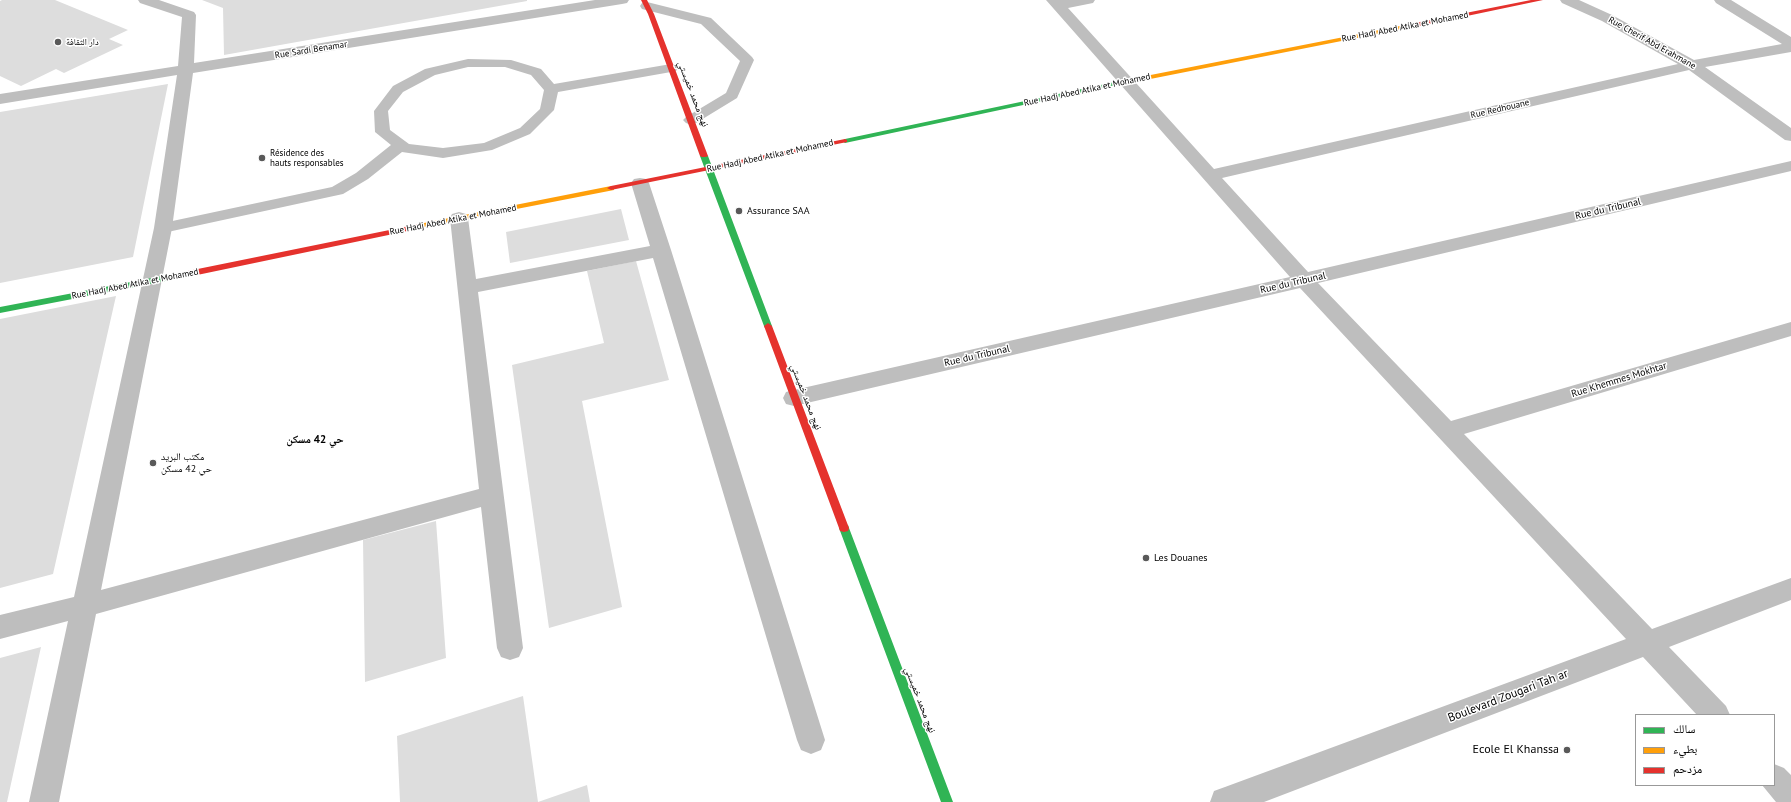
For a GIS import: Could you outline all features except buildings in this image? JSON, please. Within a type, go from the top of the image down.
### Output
[{"type":"street","points":[[44,802],[86,606],[162,228],[186,70],[190,16],[145,0]]},
{"type":"street","name":"Rue Sardi Benamar","points":[[0,99],[622,0]]},
{"type":"street","points":[[1056,3],[1088,0]]},
{"type":"street","name":"Rue Hadj Abed Atika et Mohamed","points":[[0,310],[150,282],[459,218],[709,169],[1126,82],[1540,0]]},
{"type":"street","name":"Rue Cherif Abd Erahmane","points":[[1567,0],[1607,18],[1692,64],[1791,136]]},
{"type":"street","points":[[1721,0],[1791,43]]},
{"type":"street","name":"نهج محمد خميستي","points":[[646,3],[947,802]]},
{"type":"street","points":[[1056,3],[1304,280],[1715,714]]},
{"type":"street","name":"Rue Redhouane","points":[[1211,175],[1692,64],[1791,47]]},
{"type":"street","name":"Rue du Tribunal","points":[[794,398],[1791,166]]},
{"type":"street","points":[[640,183],[811,740]]},
{"type":"street","points":[[459,218],[510,648]]},
{"type":"street","points":[[467,287],[661,250]]},
{"type":"street","name":"Rue Khemmes Mokhtar","points":[[1447,431],[1791,329]]},
{"type":"street","points":[[0,627],[86,606],[492,495]]},
{"type":"street","name":"Boulevard Zougari Tah ar","points":[[1225,802],[1791,590]]},
{"type":"street","points":[[1775,779],[1791,796]]},
{"type":"lane","points":[[646,3],[706,21],[747,60],[732,95],[691,120]]},
{"type":"lane","points":[[468,63],[506,63],[536,72],[551,89],[547,110],[525,131],[487,147],[444,153],[406,148],[383,132],[381,111],[398,89],[430,72],[468,63]]},
{"type":"lane","points":[[551,89],[671,68]]},
{"type":"lane","points":[[162,228],[337,191],[362,176],[402,145]]},
{"type":"traffic: fast","points":[[845,141],[1115,84]]},
{"type":"traffic: fast","points":[[704,156],[768,326]]},
{"type":"traffic: fast","points":[[0,310],[178,276]]},
{"type":"traffic: fast","points":[[844,528],[947,802]]},
{"type":"traffic: slow","points":[[1115,84],[1405,27]]},
{"type":"traffic: slow","points":[[419,226],[611,188]]},
{"type":"traffic: jam","points":[[644,0],[651,14],[704,156]]},
{"type":"traffic: jam","points":[[1405,27],[1540,0]]},
{"type":"traffic: jam","points":[[611,188],[845,141]]},
{"type":"traffic: jam","points":[[178,276],[419,226]]},
{"type":"traffic: jam","points":[[768,326],[844,528]]},
{"type":"place","name":"دار الثقافة","points":[[58,42]]},
{"type":"place","name":"Résidence des hauts responsables","points":[[262,158]]},
{"type":"place","name":"Assurance SAA","points":[[739,211]]},
{"type":"place","name":"مكتب البريد حي 42 مسكن","points":[[153,463]]},
{"type":"place","name":"Les Douanes","points":[[1146,558]]},
{"type":"place","name":"Ecole El Khanssa","points":[[1567,750]]},
{"type":"district","name":"حي 42 مسكن","points":[[315,440]]}]
